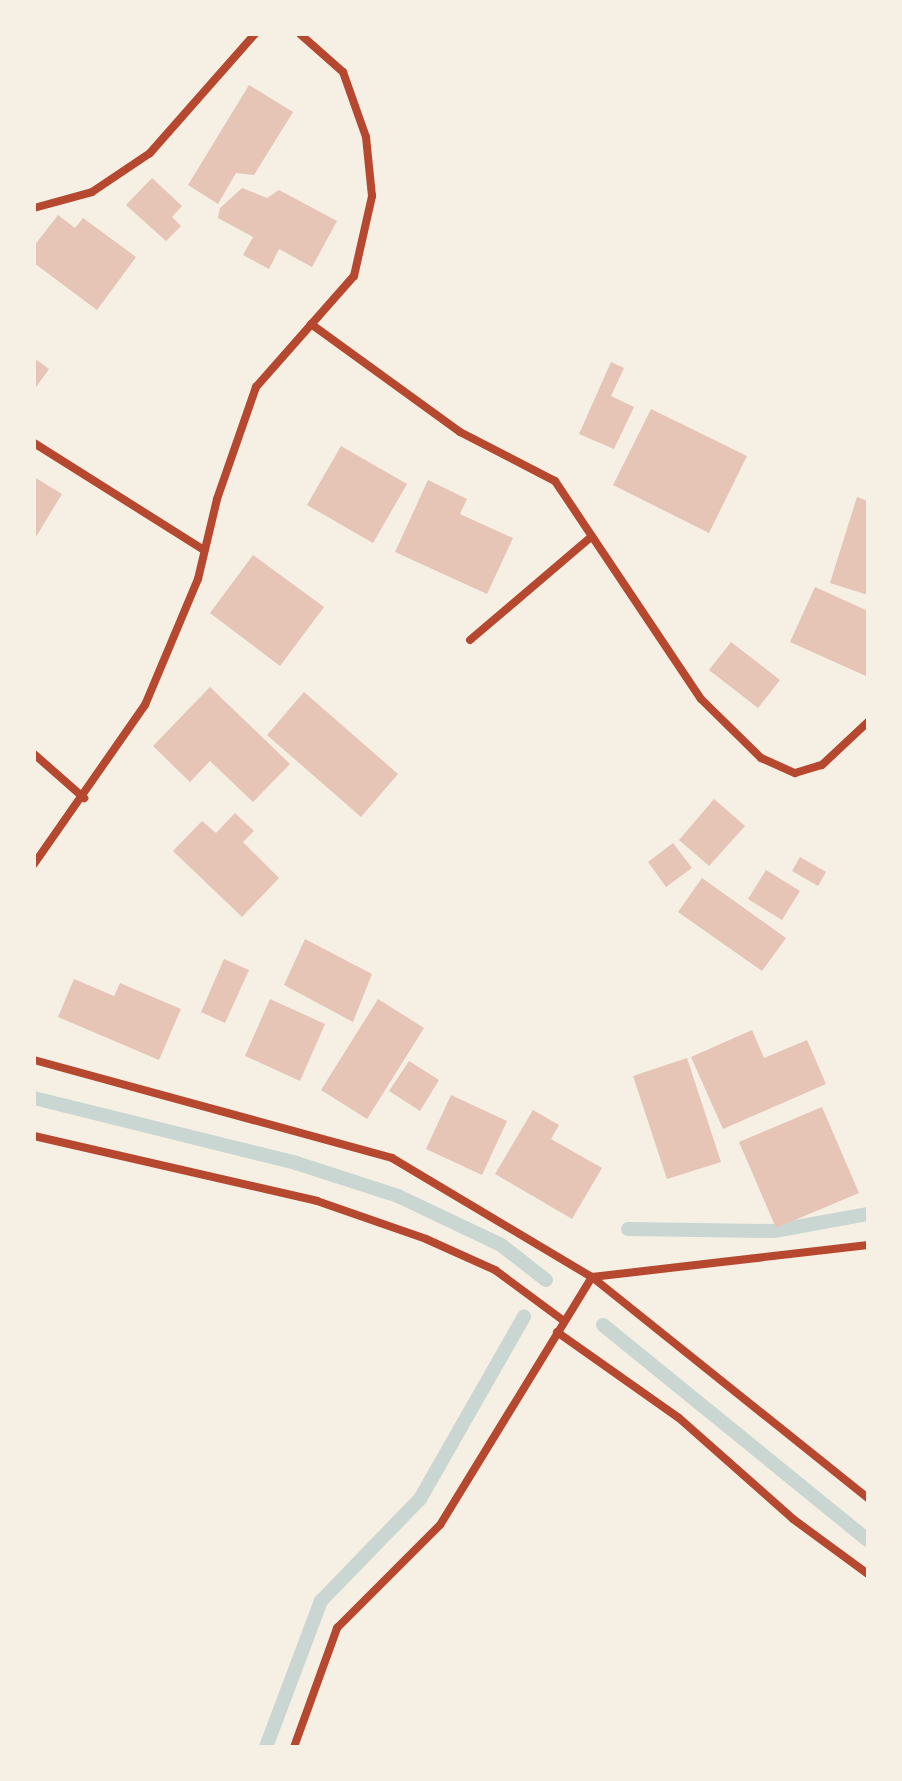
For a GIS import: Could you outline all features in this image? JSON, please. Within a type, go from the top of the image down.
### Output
[{"type":"street","points":[[34,208],[92,192],[150,153],[255,34]]},
{"type":"street","points":[[34,864],[84,798],[145,705],[198,579],[204,550],[256,387],[354,276],[372,196],[366,137],[343,72],[300,34]]},
{"type":"street","points":[[311,324],[460,432],[555,481],[701,699],[761,758],[795,773],[822,765],[868,722]]},
{"type":"street","points":[[34,443],[204,550]]},
{"type":"street","points":[[470,640],[592,536]]},
{"type":"street","points":[[34,754],[84,798]]},
{"type":"street","points":[[34,1060],[392,1158],[592,1277],[868,1498]]},
{"type":"street","points":[[34,1136],[255,1185],[385,1225],[495,1270],[564,1321]]},
{"type":"street","points":[[592,1277],[868,1245]]},
{"type":"street","points":[[294,1747],[337,1628],[440,1525],[592,1277]]},
{"type":"street","points":[[557,1332],[679,1418],[793,1519],[868,1574]]},
{"type":"building","points":[[249,85],[293,112],[254,175],[236,173],[218,204],[188,185]]},
{"type":"building","points":[[152,178],[182,206],[172,217],[181,226],[166,241],[126,205]]},
{"type":"building","points":[[242,188],[267,198],[279,190],[337,221],[312,267],[279,249],[269,269],[243,255],[253,237],[218,218],[220,208]]},
{"type":"building","points":[[58,215],[75,228],[83,218],[136,257],[97,310],[34,263],[34,246]]},
{"type":"building","points":[[34,358],[49,369],[34,390]]},
{"type":"building","points":[[611,362],[624,368],[611,396],[634,407],[614,449],[579,434]]},
{"type":"building","points":[[651,409],[747,456],[709,533],[613,485]]},
{"type":"building","points":[[341,446],[407,484],[373,543],[307,505]]},
{"type":"building","points":[[34,477],[62,494],[34,540]]},
{"type":"building","points":[[428,480],[467,499],[460,514],[513,538],[487,594],[395,552]]},
{"type":"building","points":[[857,497],[868,501],[868,595],[830,583]]},
{"type":"building","points":[[253,555],[324,607],[280,666],[210,613]]},
{"type":"building","points":[[815,587],[868,611],[868,677],[790,642]]},
{"type":"building","points":[[731,642],[780,680],[758,708],[709,670]]},
{"type":"building","points":[[210,687],[290,764],[253,802],[210,761],[190,782],[153,746]]},
{"type":"building","points":[[304,692],[398,774],[361,817],[267,735]]},
{"type":"building","points":[[714,799],[745,826],[709,866],[679,840]]},
{"type":"building","points":[[235,813],[254,831],[243,842],[279,878],[242,917],[173,851],[202,821],[216,833]]},
{"type":"building","points":[[673,843],[692,868],[666,887],[648,862]]},
{"type":"building","points":[[800,857],[826,872],[818,886],[792,871]]},
{"type":"building","points":[[766,870],[800,891],[782,920],[748,899]]},
{"type":"building","points":[[702,878],[786,938],[762,971],[678,912]]},
{"type":"building","points":[[305,939],[372,974],[353,1022],[284,985]]},
{"type":"building","points":[[224,959],[249,970],[225,1023],[201,1012]]},
{"type":"building","points":[[74,979],[114,996],[120,983],[181,1009],[159,1060],[58,1017]]},
{"type":"building","points":[[270,999],[325,1024],[300,1081],[245,1056]]},
{"type":"building","points":[[378,999],[424,1028],[367,1119],[321,1090]]},
{"type":"building","points":[[752,1030],[764,1058],[807,1040],[826,1084],[723,1129],[691,1057]]},
{"type":"building","points":[[687,1058],[721,1162],[667,1179],[633,1076]]},
{"type":"building","points":[[409,1061],[439,1080],[420,1111],[389,1091]]},
{"type":"building","points":[[451,1095],[507,1121],[482,1175],[426,1149]]},
{"type":"building","points":[[822,1107],[859,1193],[776,1228],[739,1142]]},
{"type":"building","points":[[533,1110],[559,1125],[551,1139],[602,1168],[572,1219],[495,1174]]},
{"type":"waterway","points":[[34,1098],[296,1163],[398,1196],[501,1245],[546,1280]]},
{"type":"waterway","points":[[628,1229],[774,1231],[868,1214]]},
{"type":"waterway","points":[[266,1747],[321,1601],[420,1499],[524,1317]]},
{"type":"waterway","points":[[603,1325],[868,1540]]}]
